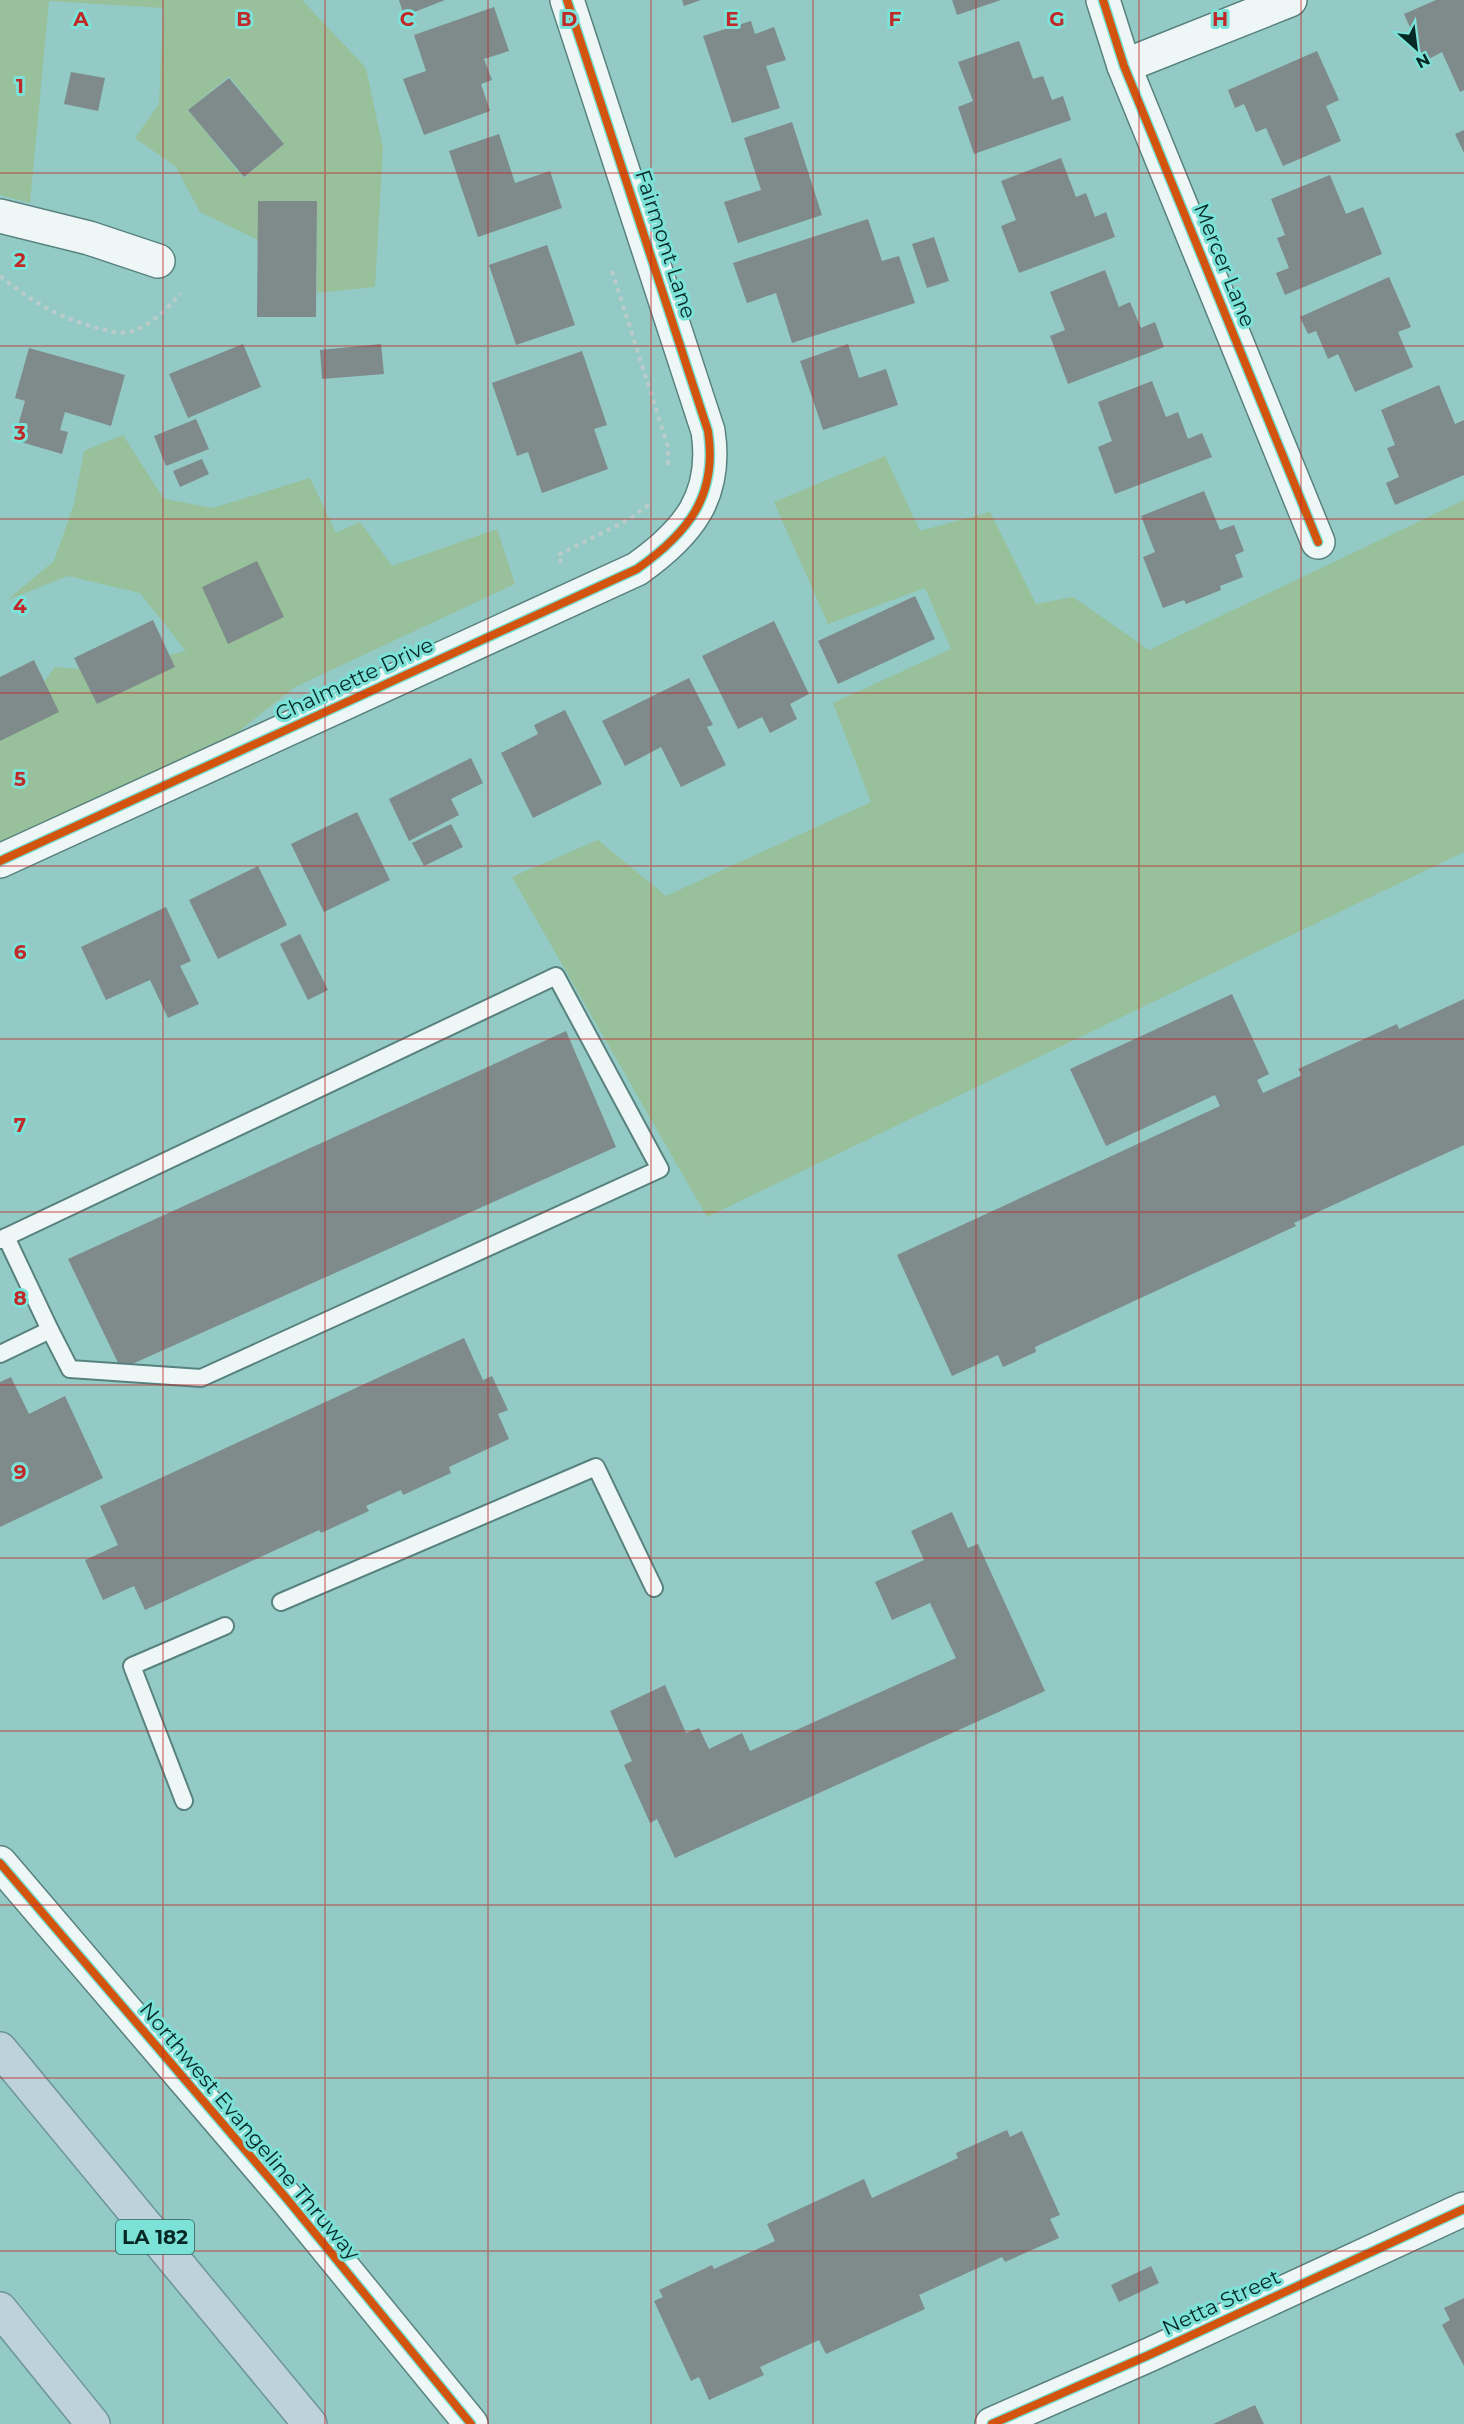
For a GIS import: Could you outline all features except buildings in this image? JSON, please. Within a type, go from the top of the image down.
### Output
[{"type":"highway","name":"LA 182","points":[[0,2049],[310,2424]]},
{"type":"highway","points":[[0,2309],[93,2424]]},
{"type":"street","name":"Fairmont Lane","points":[[567,0],[708,431],[711,471],[701,502]]},
{"type":"street","name":"Mercer Lane","points":[[1103,0],[1124,66],[1318,542]]},
{"type":"street","points":[[1124,66],[1290,0]]},
{"type":"street","points":[[0,216],[89,238],[158,261]]},
{"type":"street","name":"Chalmette Drive","points":[[0,861],[637,569],[656,556],[689,523],[701,502]]},
{"type":"street","name":"Northwest Evangeline Thruway","points":[[0,1863],[287,2199],[471,2424]]},
{"type":"street","name":"Netta Street","points":[[992,2424],[1149,2355],[1464,2209]]},
{"type":"lane","points":[[556,976],[660,1169],[201,1378],[70,1369],[3,1239],[556,976]]},
{"type":"lane","points":[[0,1354],[50,1330]]},
{"type":"lane","points":[[281,1602],[596,1467],[654,1588]]},
{"type":"lane","points":[[184,1801],[132,1666],[225,1626]]},
{"type":"path","points":[[611,267],[668,447],[668,470]]},
{"type":"path","points":[[0,276],[56,315],[84,325],[129,333],[166,310],[186,286]]},
{"type":"path","points":[[575,597],[558,555],[628,520],[658,498]]},
{"type":"green space","points":[[0,0],[302,0],[366,68],[383,148],[375,287],[317,293],[317,201],[258,240],[200,212],[176,167],[135,138],[159,104],[163,8],[49,1],[30,203],[0,195]],"holes":[[[229,76],[284,144],[243,178],[188,110]]]},
{"type":"green space","points":[[123,435],[164,499],[213,508],[310,478],[336,533],[360,522],[392,566],[497,529],[515,584],[295,687],[229,739],[0,850],[0,742],[55,667],[103,671],[186,651],[140,593],[68,576],[7,600],[54,561],[74,504],[84,451]]},
{"type":"green space","points":[[885,456],[920,531],[990,512],[1036,604],[1073,597],[1149,650],[1464,500],[1464,852],[707,1217],[512,877],[598,840],[666,896],[871,802],[833,703],[951,649],[925,588],[828,624],[774,502]]},
{"type":"cycle path","points":[[0,861],[637,569],[685,527],[703,494],[708,475],[710,454],[708,431],[567,0]]},
{"type":"cycle path","points":[[1103,0],[1124,66],[1318,542]]},
{"type":"cycle path","points":[[0,1863],[287,2199],[471,2424]]},
{"type":"cycle path","points":[[992,2424],[1149,2355],[1464,2209]]}]
